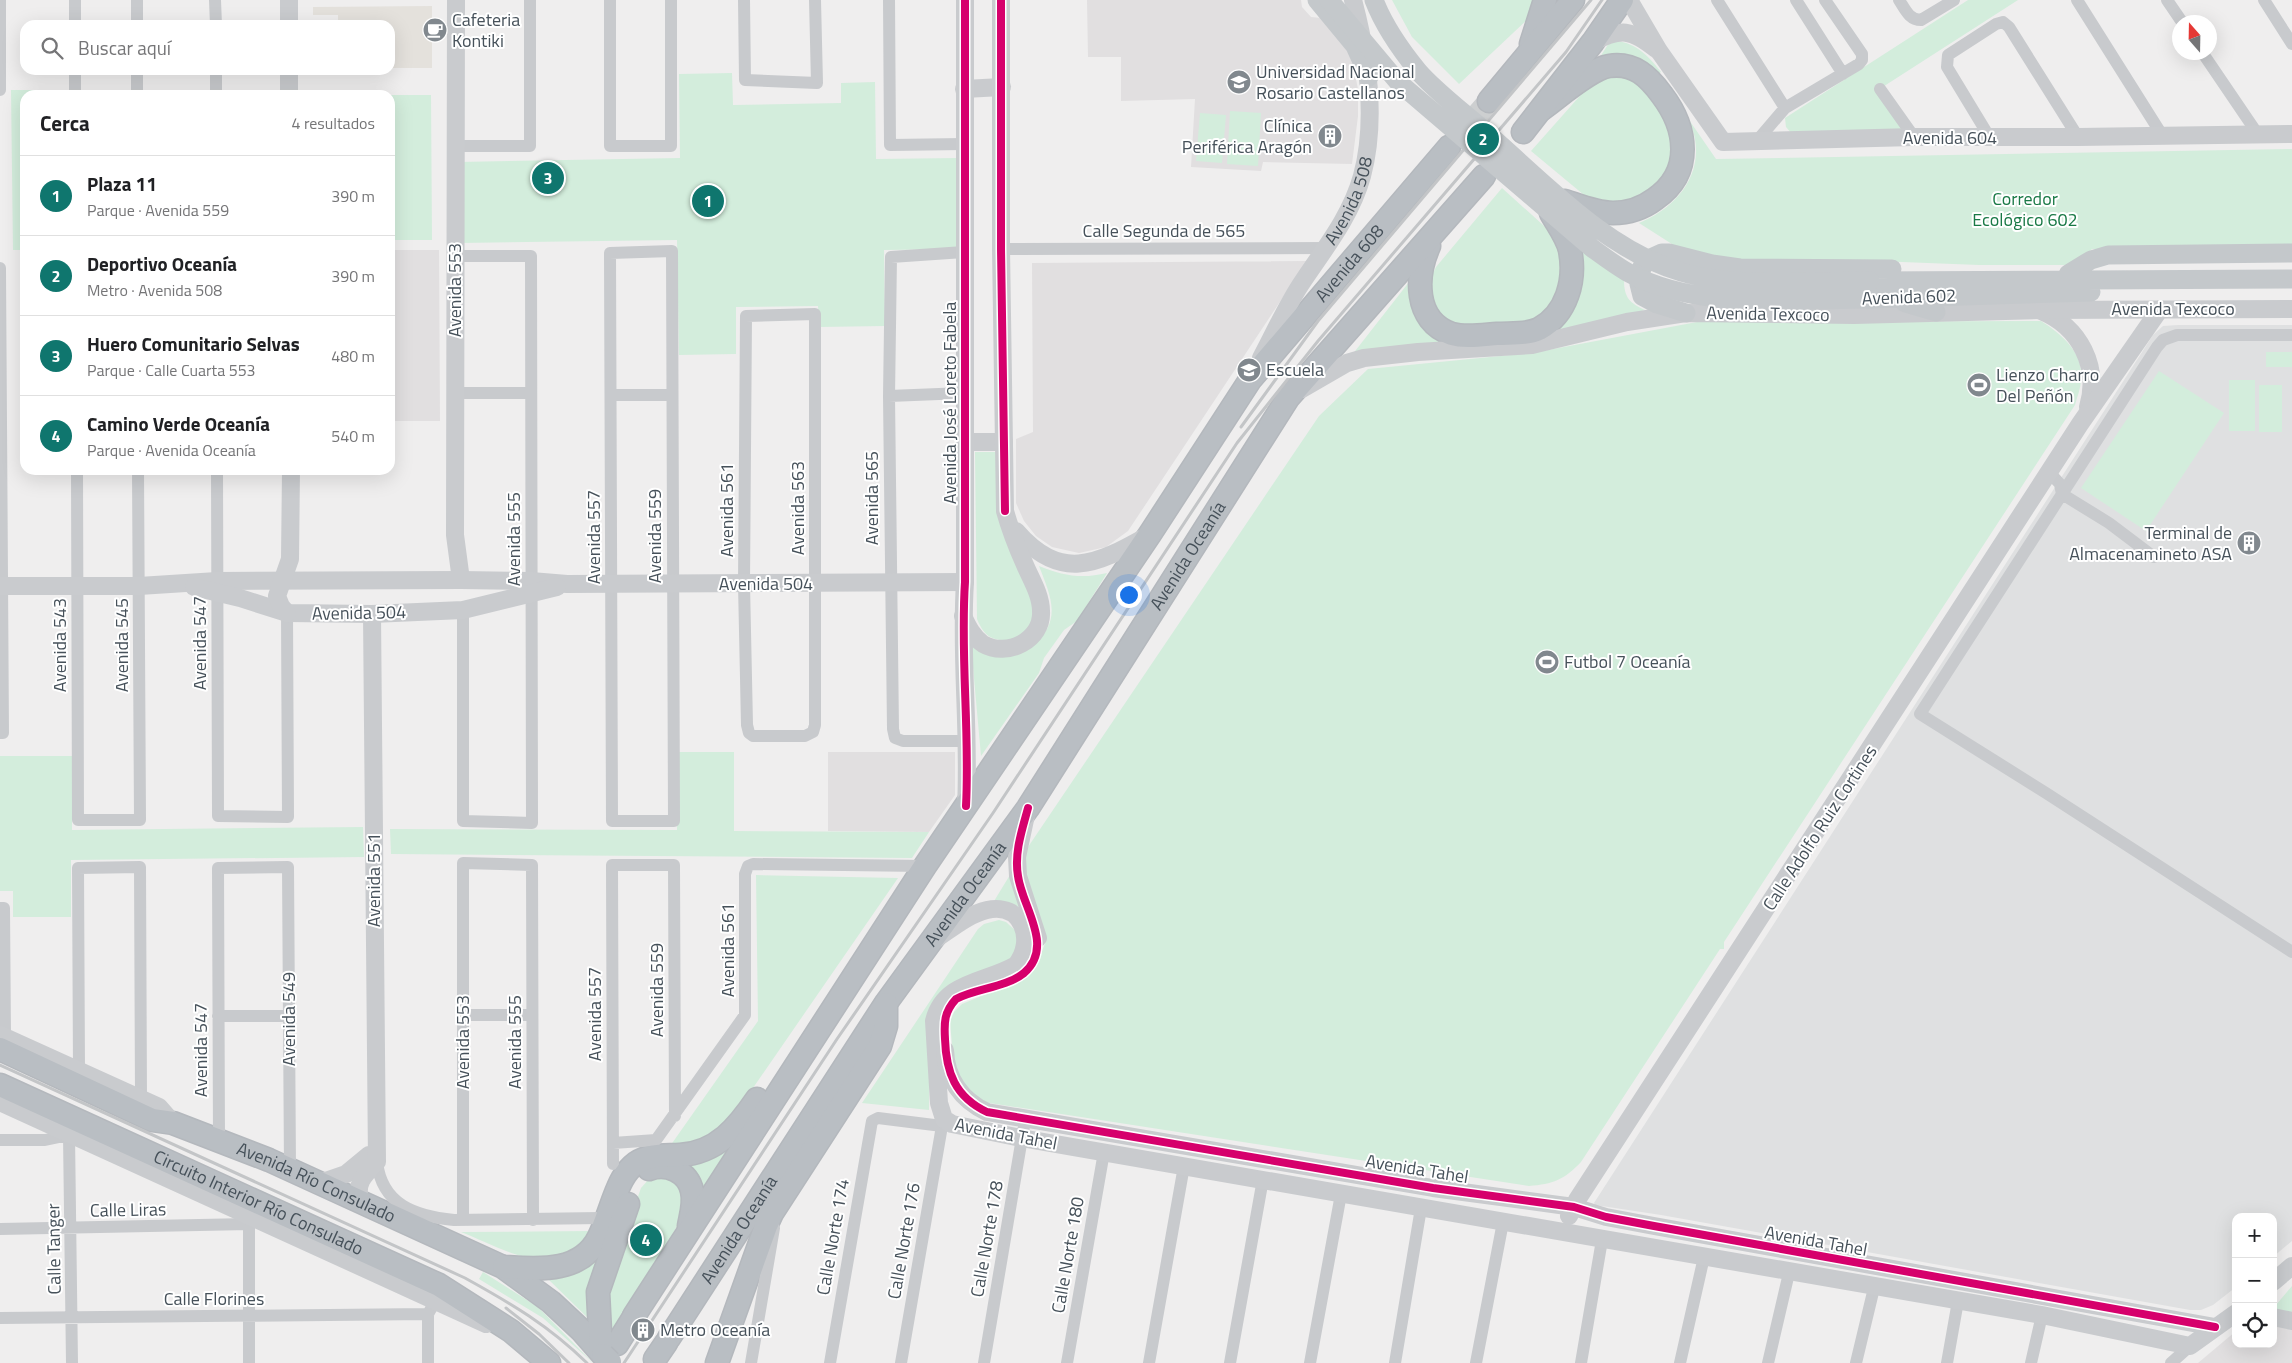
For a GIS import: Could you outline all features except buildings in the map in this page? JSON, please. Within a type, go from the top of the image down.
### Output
[{"type":"highway","points":[[1528,54],[1545,0]]},
{"type":"highway","points":[[1489,101],[1574,0]]},
{"type":"highway","points":[[1523,132],[1593,42],[1622,0]]},
{"type":"highway","points":[[1441,226],[1428,248],[1420,271],[1419,287],[1425,309],[1438,326],[1450,333],[1463,336],[1538,329],[1556,315],[1571,288],[1570,249],[1558,207],[1613,214],[1630,211],[1645,206],[1660,196],[1679,171],[1683,141],[1678,123],[1670,106],[1651,80],[1630,67],[1619,65],[1597,70],[1542,109]]},
{"type":"highway","name":"Avenida 608","points":[[1250,380],[1448,147]]},
{"type":"highway","points":[[1288,398],[1484,176]]},
{"type":"highway","points":[[608,1353],[688,1235],[925,866],[1150,534],[1250,380]]},
{"type":"highway","name":"Avenida Oceanía","points":[[663,1346],[886,1003],[927,944],[1028,808],[1288,398]]},
{"type":"highway","points":[[717,1363],[772,1213],[880,1046],[886,1026],[886,1003]]},
{"type":"highway","points":[[503,1267],[555,1268],[569,1264],[586,1254],[598,1239],[620,1182],[632,1166],[652,1156],[695,1153],[711,1147],[726,1137],[740,1123],[804,1037],[830,1015]]},
{"type":"highway","name":"Circuito Interior Río Consulado","points":[[2,1040],[152,1120],[172,1122]]},
{"type":"highway","name":"Circuito Interior Río Consulado","points":[[0,1085],[439,1286],[472,1304],[511,1331]]},
{"type":"highway","name":"Avenida Río Consulado","points":[[172,1122],[290,1170],[317,1184],[503,1267],[551,1302],[608,1353]]},
{"type":"highway","points":[[112,1136],[143,1168]]},
{"type":"highway","points":[[608,1353],[597,1299],[599,1285],[636,1180],[642,1174],[653,1168],[666,1167],[678,1172],[687,1180],[692,1191],[693,1204],[688,1235]]},
{"type":"highway","points":[[511,1331],[549,1363]]},
{"type":"main road","points":[[1317,0],[1355,46],[1369,77]]},
{"type":"main road","points":[[1329,0],[1398,82],[1558,207]]},
{"type":"main road","points":[[1374,0],[1383,23],[1418,72],[1558,207]]},
{"type":"main road","name":"Avenida 602","points":[[1558,207],[1648,261],[1683,273],[1727,280],[1870,290],[1970,287],[2292,292]]},
{"type":"main road","points":[[1686,313],[1657,304],[1642,296],[1639,284],[1640,272],[1651,258],[1669,253],[1712,264],[1740,268],[1916,269],[1970,287],[1942,312],[1892,299]]},
{"type":"main road","points":[[2068,274],[2091,260],[2108,256],[2292,253]]},
{"type":"main road","points":[[2049,280],[2084,270],[2188,270],[2218,273],[2242,280]]},
{"type":"main road","name":"Avenida 602","points":[[1870,290],[1892,299],[1970,287],[2049,280],[2292,279]]},
{"type":"street","points":[[0,0],[0,90]]},
{"type":"street","points":[[75,0],[75,20]]},
{"type":"street","points":[[137,0],[137,20]]},
{"type":"street","points":[[216,0],[216,20]]},
{"type":"street","points":[[290,0],[290,20]]},
{"type":"street","name":"Avenida 553","points":[[456,0],[455,535],[461,580],[466,586],[468,594],[463,610]]},
{"type":"street","points":[[456,146],[530,146],[530,0]]},
{"type":"street","points":[[610,0],[610,146],[671,146],[671,0]]},
{"type":"street","points":[[744,0],[745,80],[817,83],[815,0]]},
{"type":"street","points":[[889,0],[890,145],[964,144]]},
{"type":"street","name":"Avenida José Loreto Fabela","points":[[965,0],[965,582],[963,616],[968,741],[966,806]]},
{"type":"street","points":[[963,616],[971,632],[983,644],[995,648],[1008,649],[1020,645],[1031,638],[1038,627],[1042,615],[1041,602],[1016,544],[1005,510],[1001,249],[1001,0]]},
{"type":"street","name":"Avenida 508","points":[[1250,380],[1291,300],[1328,248],[1346,216],[1362,176],[1370,120],[1369,77],[1353,0]]},
{"type":"street","name":"Avenida 604","points":[[1629,0],[1659,51],[1723,142],[1914,137],[1990,138],[2291,133]]},
{"type":"street","points":[[1717,0],[1786,108]]},
{"type":"street","points":[[1796,0],[1844,74]]},
{"type":"street","points":[[1756,142],[1786,108],[1860,64],[1862,60],[1862,54],[1825,0]]},
{"type":"street","points":[[1899,0],[1910,17],[1916,20],[1921,20],[1954,0]]},
{"type":"street","points":[[2077,0],[2162,135]]},
{"type":"street","points":[[2167,0],[2177,15]]},
{"type":"street","points":[[2264,0],[2292,44]]},
{"type":"street","points":[[1990,138],[1946,67],[1946,61],[1948,55],[1996,24],[2003,22],[2009,27],[2078,137]]},
{"type":"street","name":"Avenida 604","points":[[1593,42],[1609,34],[1628,32],[1644,39],[1659,51]]},
{"type":"street","points":[[2207,60],[2257,133]]},
{"type":"street","points":[[75,75],[75,90]]},
{"type":"street","points":[[137,75],[137,90]]},
{"type":"street","points":[[216,75],[216,90]]},
{"type":"street","points":[[289,75],[289,90]]},
{"type":"street","points":[[964,89],[1002,87]]},
{"type":"street","points":[[1880,90],[1914,137]]},
{"type":"street","name":"Calle Segunda de 565","points":[[1001,249],[1328,248]]},
{"type":"street","name":"Avenida 557","points":[[672,251],[610,253],[611,583],[612,821],[674,821]]},
{"type":"street","name":"Avenida 559","points":[[672,251],[674,821]]},
{"type":"street","name":"Avenida 565","points":[[964,252],[890,257],[890,583],[892,729],[895,738],[903,741],[968,741]]},
{"type":"street","name":"Avenida 555","points":[[456,256],[530,256],[532,822],[463,821],[463,610]]},
{"type":"street","points":[[1,268],[2,733]]},
{"type":"street","name":"Calle Adolfo Ruiz Cortines","points":[[1561,1232],[1574,1207],[2080,424],[2160,309]]},
{"type":"street","name":"Avenida Texcoco","points":[[1288,398],[1331,371],[1364,358],[1418,352],[1532,345],[1627,322],[1686,313],[1854,315],[2039,310],[2292,309]]},
{"type":"street","name":"Calle Adolfo Ruiz Cortines","points":[[2039,310],[2064,324],[2081,343],[2087,356],[2092,375],[2091,396],[2080,424]]},
{"type":"street","name":"Avenida 561","points":[[813,732],[805,736],[757,736],[749,733],[747,725],[744,584],[746,316],[815,314]]},
{"type":"street","name":"Avenida 563","points":[[813,732],[816,584],[815,314]]},
{"type":"street","points":[[2292,335],[2177,335],[2163,340],[2151,355],[1920,714],[2292,952]]},
{"type":"street","points":[[455,393],[531,393]]},
{"type":"street","points":[[889,396],[964,393]]},
{"type":"street","points":[[611,395],[672,395]]},
{"type":"street","points":[[965,442],[1004,442]]},
{"type":"street","points":[[2049,472],[2060,484],[2062,494],[2109,523],[2154,557]]},
{"type":"street","name":"Avenida 543","points":[[77,475],[78,820]]},
{"type":"street","name":"Avenida 545","points":[[78,820],[140,820],[138,475]]},
{"type":"street","name":"Avenida 547","points":[[217,475],[218,816],[288,817],[287,613]]},
{"type":"street","points":[[287,613],[280,606],[277,596],[290,559],[291,475]]},
{"type":"street","points":[[2034,496],[2050,499],[2062,494]]},
{"type":"street","points":[[1005,510],[1016,531],[1030,548],[1049,560],[1070,564],[1092,562],[1113,556],[1150,534]]},
{"type":"street","name":"Avenida 504","points":[[1,586],[139,586],[183,584],[217,587],[281,581],[461,580],[531,587],[611,583],[816,584],[965,582]]},
{"type":"street","name":"Avenida 504","points":[[217,587],[287,613],[372,614],[463,610],[531,587]]},
{"type":"street","name":"Avenida 551","points":[[372,614],[376,1155]]},
{"type":"street","name":"Avenida Tahel","points":[[1028,808],[1017,857],[1018,876],[1038,937],[1037,950],[1032,962],[1024,972],[1013,979],[956,1000],[950,1006],[944,1022],[947,1066],[950,1077],[962,1095],[976,1107],[987,1112],[1025,1120],[1433,1188],[1574,1207],[1606,1217],[1654,1226],[2215,1327]]},
{"type":"street","name":"Avenida 553","points":[[463,1220],[463,863],[532,865]]},
{"type":"street","name":"Avenida 561","points":[[613,1143],[654,1141],[675,1116],[745,1016],[745,874],[748,866],[753,864],[925,866]]},
{"type":"street","name":"Avenida 555","points":[[532,865],[533,1220]]},
{"type":"street","name":"Avenida 557","points":[[612,865],[613,1164]]},
{"type":"street","name":"Avenida 559","points":[[612,865],[674,865],[675,1116]]},
{"type":"street","points":[[79,1071],[78,868],[140,867],[141,1099]]},
{"type":"street","name":"Avenida 549","points":[[218,868],[288,867],[290,1170]]},
{"type":"street","name":"Avenida 547","points":[[218,868],[219,1141]]},
{"type":"street","points":[[2,908],[2,1040]]},
{"type":"street","name":"Avenida Tahel","points":[[927,944],[978,912],[988,909],[1000,909],[1018,918],[1024,927],[1026,937],[1026,948],[1016,965],[951,992],[937,1009],[934,1021],[937,1082],[944,1124]]},
{"type":"street","points":[[463,1015],[532,1015]]},
{"type":"street","points":[[218,1016],[289,1016]]},
{"type":"street","name":"Avenida Río Consulado","points":[[2,1040],[79,1071],[141,1099],[159,1108],[172,1122]]},
{"type":"street","points":[[0,1102],[143,1168],[432,1307],[511,1331]]},
{"type":"street","name":"Avenida Tahel","points":[[874,1119],[944,1124],[1874,1288],[1958,1301],[2190,1346]]},
{"type":"street","name":"Calle Norte 174","points":[[830,1363],[870,1123],[874,1119]]},
{"type":"street","name":"Calle Norte 178","points":[[984,1363],[1025,1120]]},
{"type":"street","name":"Calle Norte 176","points":[[901,1363],[944,1124]]},
{"type":"street","points":[[0,1140],[45,1140],[70,1135]]},
{"type":"street","name":"Calle Tanger","points":[[70,1135],[72,1363]]},
{"type":"street","name":"Calle Norte 180","points":[[1067,1363],[1104,1152]]},
{"type":"street","points":[[317,1184],[329,1181],[353,1170],[376,1155]]},
{"type":"street","points":[[361,1203],[358,1193],[359,1182],[376,1155]]},
{"type":"street","points":[[376,1155],[381,1184],[396,1201],[428,1216],[463,1220],[601,1218]]},
{"type":"street","points":[[1149,1363],[1184,1166]]},
{"type":"street","points":[[1230,1363],[1263,1180]]},
{"type":"street","points":[[1310,1363],[1341,1194]]},
{"type":"street","points":[[1395,1363],[1421,1208]]},
{"type":"street","points":[[249,1363],[251,1221]]},
{"type":"street","name":"Calle Liras","points":[[0,1229],[71,1229],[251,1221]]},
{"type":"street","points":[[1476,1363],[1503,1222]]},
{"type":"street","points":[[751,1363],[774,1228]]},
{"type":"street","points":[[1581,1363],[1602,1240]]},
{"type":"street","points":[[1680,1363],[1704,1257]]},
{"type":"street","points":[[2277,1279],[2292,1266]]},
{"type":"street","points":[[1768,1363],[1789,1273]]},
{"type":"street","points":[[1856,1363],[1874,1288]]},
{"type":"street","points":[[1947,1363],[1958,1301]]},
{"type":"street","points":[[428,1363],[432,1307]]},
{"type":"street","name":"Calle Florines","points":[[0,1318],[250,1316],[432,1307]]},
{"type":"street","points":[[2031,1363],[2042,1316]]},
{"type":"street","points":[[2171,1363],[2190,1346],[2232,1316]]},
{"type":"street","points":[[2277,1318],[2292,1321]]},
{"type":"shaded area","name":"Universidad Nacional Rosario Castellanos","points":[[1087,0],[1301,0],[1302,7],[1311,17],[1321,18],[1349,53],[1353,64],[1358,89],[1358,116],[1352,164],[1263,162],[1261,171],[1191,167],[1195,99],[1121,101],[1121,57],[1088,57]]},
{"type":"shaded area","points":[[432,6],[432,68],[395,68],[395,20],[338,20],[338,15],[313,15],[313,7]]},
{"type":"shaded area","points":[[395,250],[439,250],[440,421],[395,421]]},
{"type":"shaded area","points":[[1307,261],[1128,531],[1106,547],[1079,553],[1052,547],[1036,536],[1024,521],[1016,503],[1016,439],[1033,432],[1032,263]]},
{"type":"shaded area","points":[[2292,325],[2292,1241],[2277,1254],[2277,1213],[2232,1213],[2232,1290],[2213,1305],[2201,1310],[2190,1310],[1661,1215],[1595,1205],[1594,1203],[2153,335],[2163,326]]},
{"type":"shaded area","points":[[828,752],[955,752],[955,795],[929,832],[828,831]]},
{"type":"shaded area","points":[[2277,1327],[2292,1329],[2292,1363],[2198,1363],[2232,1334],[2232,1348],[2277,1348]]},
{"type":"green space","points":[[1392,0],[1538,0],[1529,18],[1459,84],[1412,37]]},
{"type":"green space","points":[[1968,0],[2018,0],[1878,90],[1906,132],[1792,134],[1786,127],[1785,118]]},
{"type":"green space","points":[[1611,40],[1634,46],[1651,60],[1661,72],[1656,75],[1598,60]]},
{"type":"green space","points":[[732,73],[733,105],[841,103],[841,83],[875,82],[876,159],[958,158],[959,249],[884,250],[885,326],[819,327],[818,306],[736,307],[736,354],[679,355],[677,240],[459,243],[458,162],[680,158],[679,74]]},
{"type":"green space","points":[[1625,73],[1663,107],[1677,150],[1662,184],[1623,205],[1590,200],[1531,151],[1594,80]]},
{"type":"green space","points":[[11,90],[20,90],[20,250],[13,250]]},
{"type":"green space","points":[[395,95],[431,95],[432,240],[395,240]]},
{"type":"green space","points":[[1230,111],[1261,113],[1258,166],[1227,164]]},
{"type":"green space","points":[[1200,113],[1226,115],[1222,163],[1196,161]]},
{"type":"green space","name":"Corredor Ecológico 602","points":[[1687,117],[1716,159],[2292,149],[2292,248],[2092,249],[2075,265],[1979,265],[1876,261],[1738,261],[1675,246],[1639,223],[1663,210],[1674,201],[1689,179],[1694,167],[1696,154],[1694,136]]},
{"type":"green space","points":[[1502,188],[1553,234],[1565,271],[1549,311],[1534,320],[1520,326],[1456,326],[1436,312],[1429,292],[1431,277],[1436,267]]},
{"type":"green space","points":[[1583,252],[1624,280],[1625,291],[1629,299],[1635,305],[1645,310],[1534,339],[1565,311],[1578,294],[1583,269]]},
{"type":"green space","points":[[1413,277],[1413,294],[1462,342],[1352,355]]},
{"type":"green space","points":[[2041,321],[2056,331],[2069,344],[2079,360],[2081,382],[2075,405],[1724,942],[1724,949],[1720,949],[1581,1162],[1569,1173],[1552,1182],[1529,1186],[983,1102],[972,1097],[954,1068],[950,1022],[954,1012],[962,1004],[1018,981],[1036,966],[1046,941],[1024,881],[1024,862],[1028,847],[1319,416],[1368,369],[1532,353],[1697,322]]},
{"type":"green space","points":[[2266,352],[2292,352],[2292,367],[2266,367]]},
{"type":"green space","points":[[2159,371],[2224,413],[2146,531],[2081,488]]},
{"type":"green space","points":[[2229,380],[2255,380],[2255,431],[2229,431]]},
{"type":"green space","points":[[2259,385],[2282,385],[2282,432],[2259,432]]},
{"type":"green space","points":[[975,452],[996,452],[1035,605],[1033,625],[1018,640],[998,640],[988,636],[977,619]]},
{"type":"green space","points":[[1039,566],[1073,576],[1107,573],[1077,621],[1064,630],[1044,658],[1039,673],[981,756],[971,645],[1032,646],[1042,637],[1048,627],[1052,608]]},
{"type":"green space","points":[[678,752],[734,752],[734,831],[929,832],[912,858],[391,854],[390,829],[677,830]]},
{"type":"green space","points":[[0,756],[72,756],[72,830],[363,827],[364,857],[71,860],[71,917],[13,917],[13,891],[0,891]]},
{"type":"green space","points":[[1013,870],[1030,925],[991,906]]},
{"type":"green space","points":[[756,875],[898,878],[726,1127],[717,1135],[668,1149],[758,1021]]},
{"type":"green space","points":[[999,920],[1006,922],[1017,932],[1019,954],[930,1013],[929,1110],[862,1103],[978,929],[984,924]]},
{"type":"green space","points":[[734,1141],[702,1193],[683,1165]]},
{"type":"green space","points":[[657,1176],[678,1181],[687,1207],[652,1273],[613,1340],[603,1307],[607,1285],[641,1188],[649,1179]]},
{"type":"green space","points":[[592,1231],[568,1255],[562,1258],[545,1260],[508,1252],[461,1232]]},
{"type":"green space","points":[[605,1247],[589,1319],[549,1280],[567,1276],[581,1270],[593,1261]]},
{"type":"green space","points":[[483,1272],[538,1307],[593,1363],[543,1318],[479,1279]]},
{"type":"green space","points":[[2292,1286],[2292,1315],[2277,1310],[2277,1304]]},
{"type":"tunnel","points":[[1449,147],[1489,101]]},
{"type":"railway","points":[[1241,427],[1318,321],[1591,0]]},
{"type":"railway","points":[[624,1363],[837,1039],[993,813],[1237,443],[1318,341],[1566,52],[1602,0]]},
{"type":"railway","points":[[0,1065],[465,1278],[544,1326],[587,1363]]},
{"type":"railway","points":[[506,1308],[539,1334],[569,1363]]},
{"type":"cycle path","points":[[965,0],[964,638],[967,750],[966,806]]},
{"type":"cycle path","points":[[1001,0],[1001,249],[1005,511]]},
{"type":"cycle path","points":[[1028,808],[1019,842],[1017,867],[1021,888],[1037,939],[1037,951],[1033,962],[1024,973],[1008,982],[956,999],[949,1008],[945,1023],[947,1062],[954,1082],[967,1099],[987,1112],[1433,1188],[1574,1207],[1606,1217],[1654,1226],[2215,1327]]},
{"type":"place","name":"Cafeteria Kontiki","points":[[435,30]]},
{"type":"place","name":"Universidad Nacional Rosario Castellanos","points":[[1239,82]]},
{"type":"place","name":"Clínica Periférica Aragón","points":[[1330,136]]},
{"type":"place","name":"Deportivo Oceanía","points":[[1483,139]]},
{"type":"place","name":"Huero Comunitario Selvas","points":[[548,178]]},
{"type":"place","name":"Plaza 11","points":[[708,201]]},
{"type":"place","name":"Escuela","points":[[1249,370]]},
{"type":"place","name":"Lienzo Charro Del Peñón","points":[[1979,385]]},
{"type":"place","name":"Terminal de Almacenamineto ASA","points":[[2249,543]]},
{"type":"place","name":"Futbol 7 Oceanía","points":[[1547,662]]},
{"type":"place","name":"Camino Verde Oceanía","points":[[646,1240]]},
{"type":"place","name":"Metro Oceanía","points":[[643,1330]]}]
